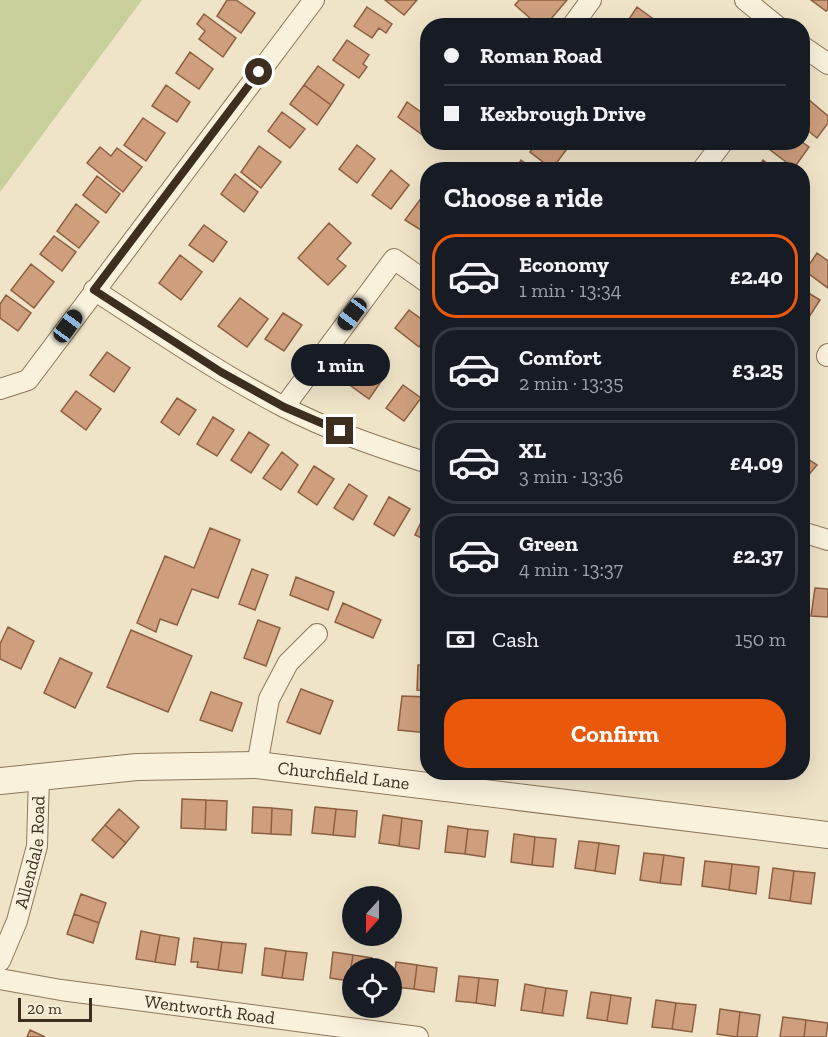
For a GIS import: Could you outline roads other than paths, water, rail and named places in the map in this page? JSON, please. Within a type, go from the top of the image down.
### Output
[{"type":"street","points":[[0,389],[28,380],[314,0]]},
{"type":"street","points":[[578,18],[591,0]]},
{"type":"street","points":[[745,0],[767,18]]},
{"type":"street","points":[[810,52],[828,64]]},
{"type":"street","points":[[284,407],[394,259],[420,277]]},
{"type":"street","points":[[94,290],[221,372],[284,407],[377,447],[420,461]]},
{"type":"street","points":[[810,534],[828,540]]},
{"type":"street","points":[[257,765],[269,699],[288,663],[317,634]]},
{"type":"street","name":"Churchfield Lane","points":[[0,782],[137,767],[257,765],[828,835]]},
{"type":"street","name":"Allendale Road","points":[[0,961],[17,921],[37,846],[39,777]]},
{"type":"street","name":"Wentworth Road","points":[[0,979],[61,990],[418,1037]]}]
